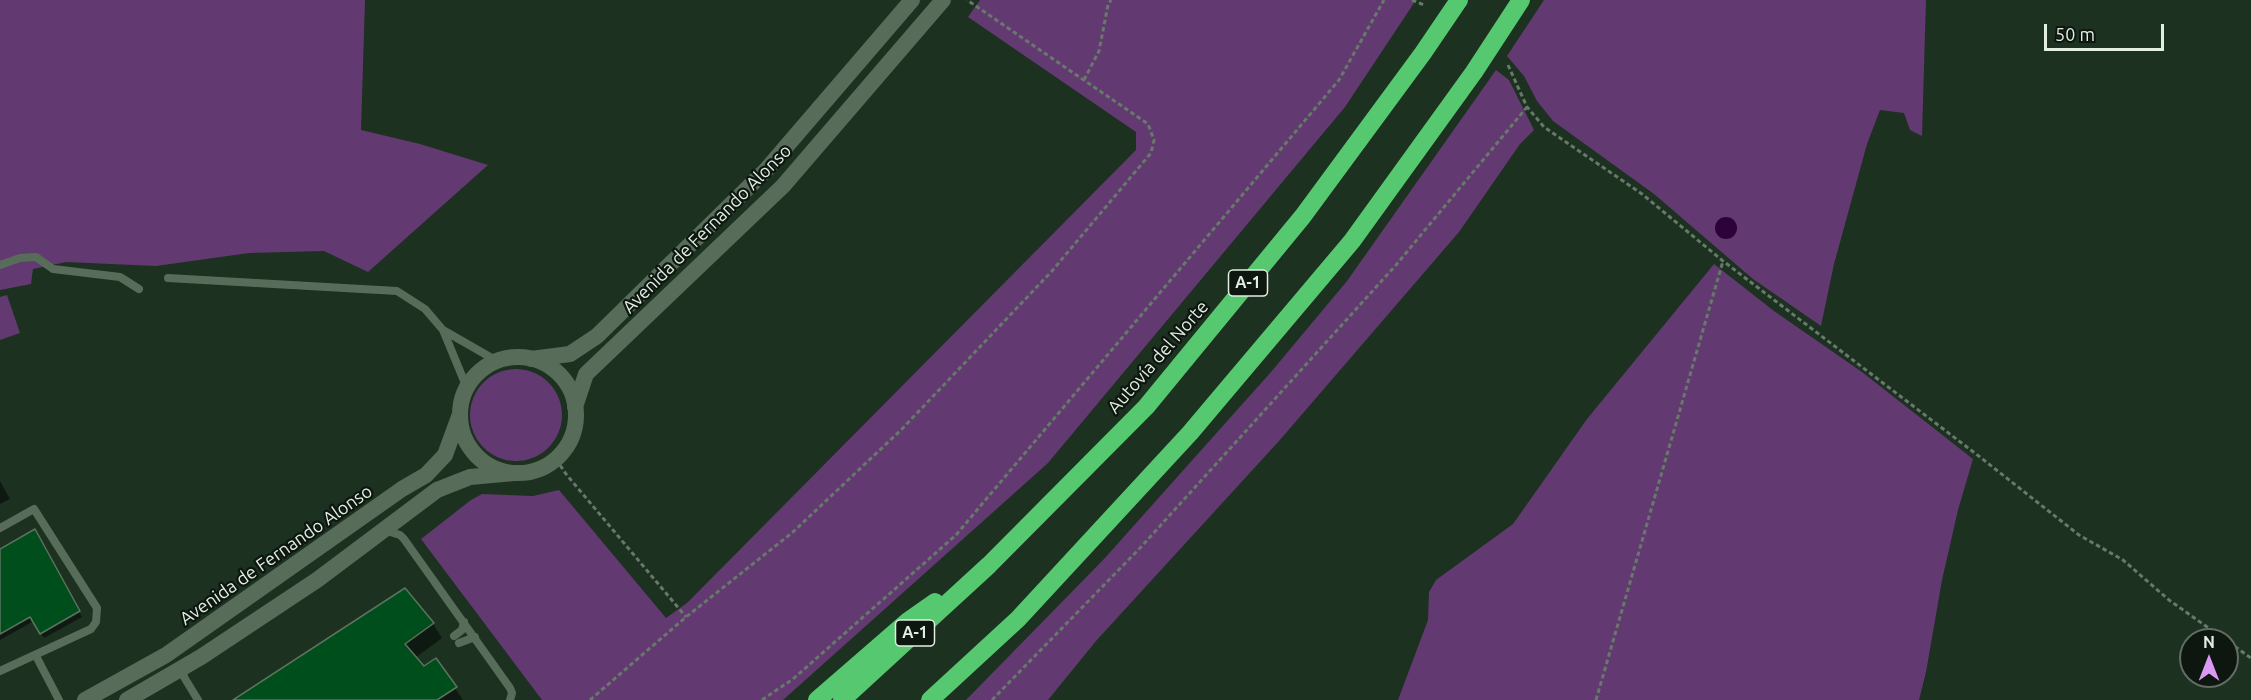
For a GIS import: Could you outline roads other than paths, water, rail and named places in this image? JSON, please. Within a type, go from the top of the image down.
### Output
[{"type":"highway","name":"Autovía del Norte","points":[[842,700],[989,565],[1154,398],[1303,216],[1423,53],[1459,0]]},
{"type":"highway","points":[[930,700],[1018,620],[1190,433],[1352,242],[1474,72],[1521,0]]},
{"type":"highway","points":[[817,700],[908,621],[989,565]]},
{"type":"street","name":"Avenida de Fernando Alonso","points":[[531,359],[570,354],[597,336],[766,170],[912,0]]},
{"type":"street","name":"Avenida de Fernando Alonso","points":[[575,406],[586,374],[783,186],[943,0]]},
{"type":"street","points":[[127,700],[183,668],[317,580],[437,490],[470,477],[529,472],[556,459],[566,448],[572,435],[575,406],[570,390],[560,376],[547,365],[531,359],[513,358],[497,361],[485,368],[467,388],[460,414],[462,431],[475,454],[496,469],[514,473]]},
{"type":"street","name":"Avenida de Fernando Alonso","points":[[85,700],[166,655],[402,489],[426,475],[445,455],[460,414]]},
{"type":"lane","points":[[0,265],[20,258],[36,257],[53,269],[120,277],[139,288]]},
{"type":"lane","points":[[168,278],[397,291],[425,309],[443,330],[467,388]]},
{"type":"lane","points":[[443,330],[497,361]]},
{"type":"lane","points":[[0,528],[34,509],[97,608],[96,622],[91,629],[0,671]]},
{"type":"lane","points":[[384,530],[400,535],[404,539],[510,688],[512,693],[510,700]]},
{"type":"lane","points":[[464,622],[457,640],[475,637]]},
{"type":"lane","points":[[36,656],[59,700]]},
{"type":"lane","points":[[183,668],[184,677],[198,700]]}]
